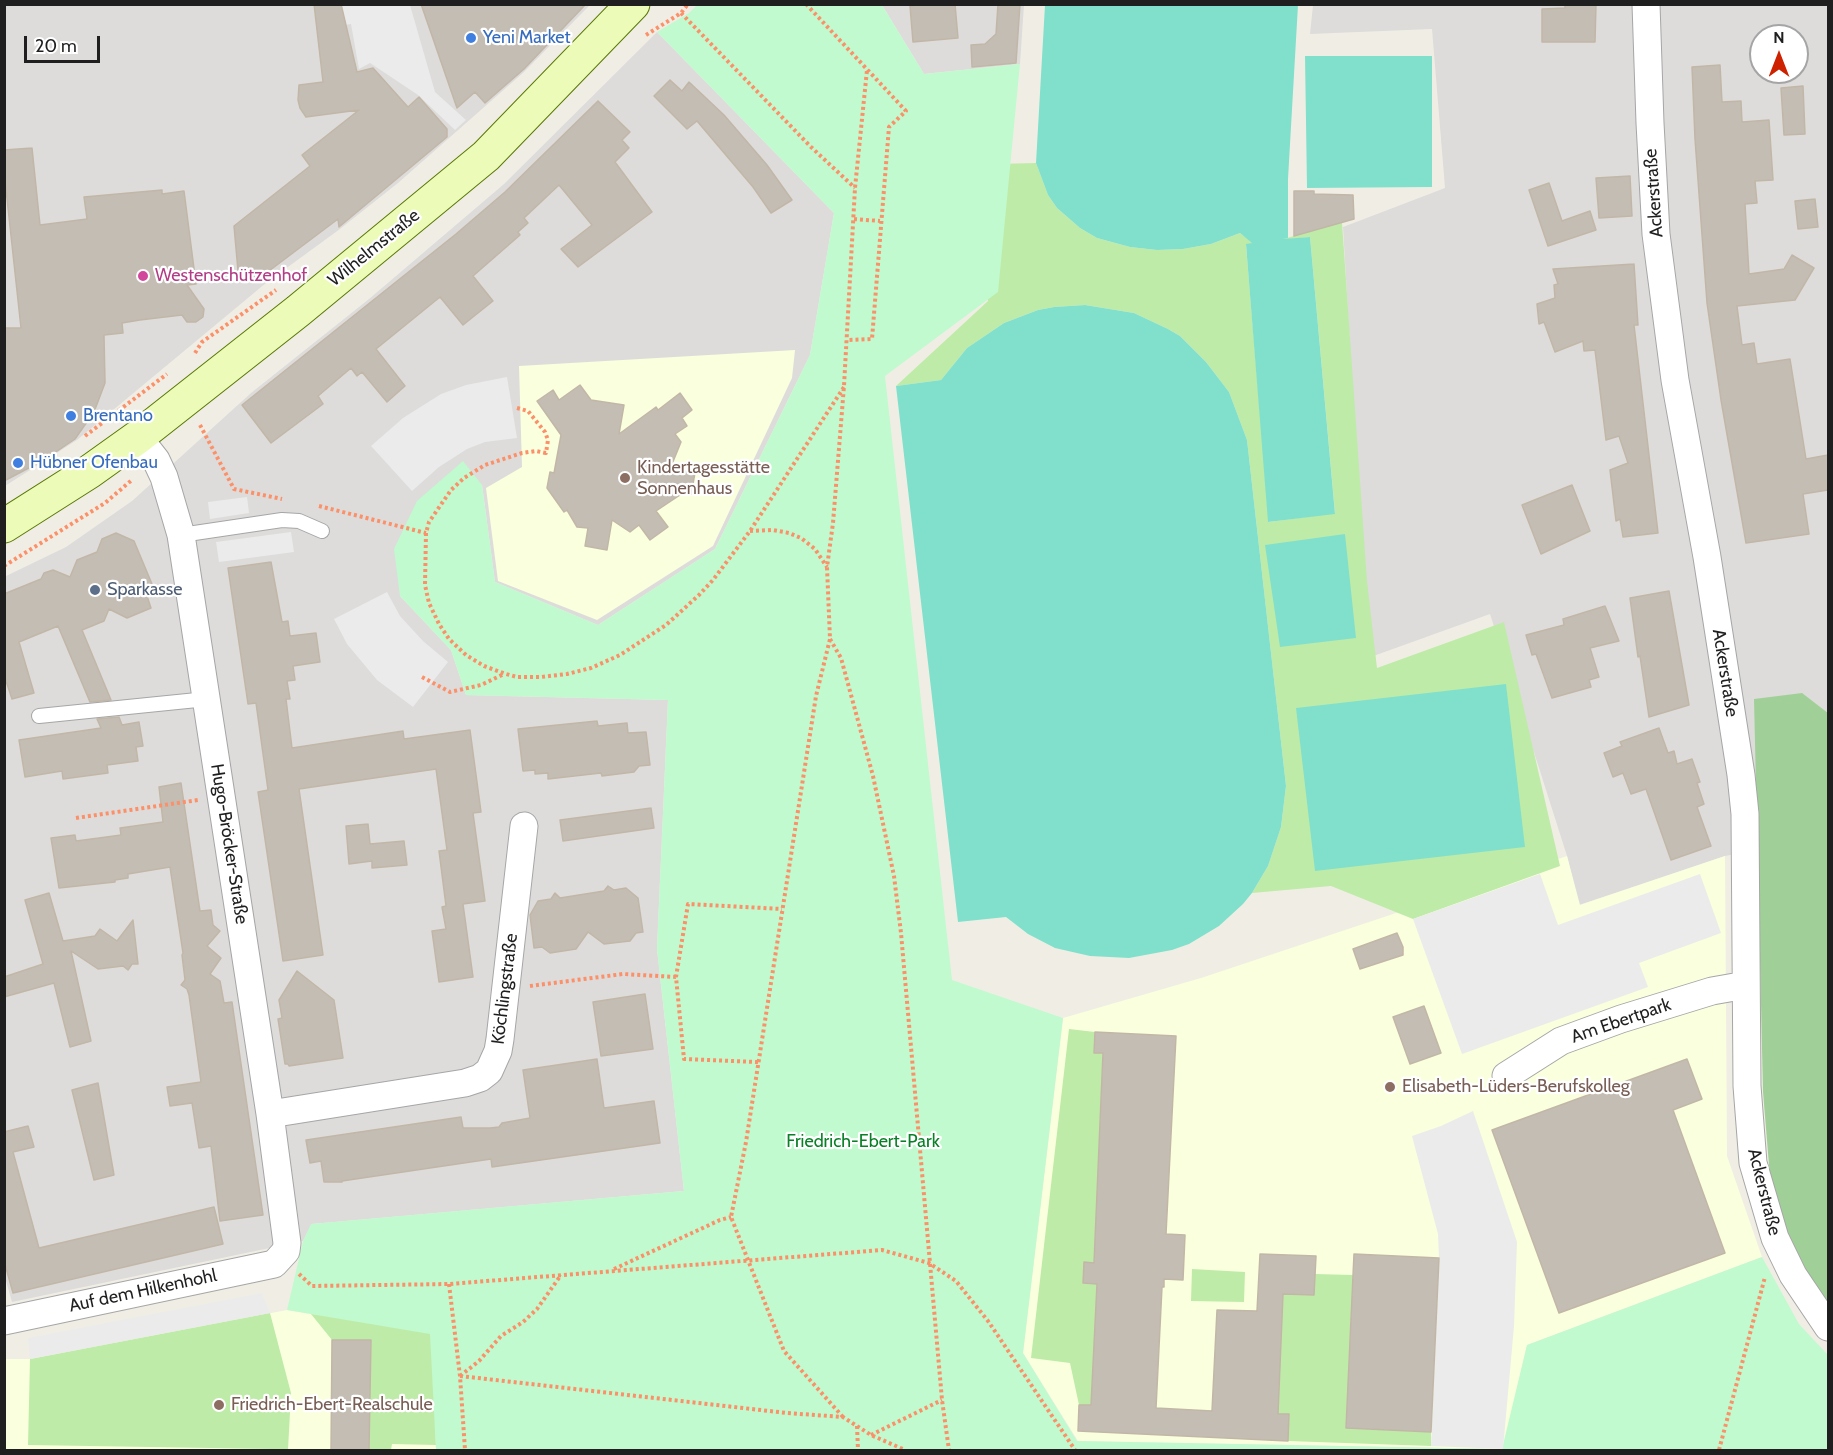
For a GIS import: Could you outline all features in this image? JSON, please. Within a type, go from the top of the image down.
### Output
[{"type":"main road","name":"Wilhelmstraße","points":[[4,526],[71,485],[138,437],[298,311],[486,156],[633,4]]},
{"type":"street","name":"Ackerstraße","points":[[1646,4],[1656,234],[1675,380],[1707,557],[1745,814],[1747,1086],[1753,1163],[1775,1238],[1793,1275],[1828,1327]]},
{"type":"street","name":"Hugo-Bröcker-Straße","points":[[138,437],[156,460],[164,477],[181,535],[270,1113],[287,1243],[286,1251],[280,1258]]},
{"type":"street","name":"Köchlingstraße","points":[[270,1113],[465,1083],[480,1078],[489,1071],[498,1051],[524,826]]},
{"type":"street","name":"Am Ebertpark","points":[[1506,1076],[1561,1041],[1621,1019],[1712,991],[1746,986]]},
{"type":"street","name":"Auf dem Hilkenhohl","points":[[4,1321],[261,1267],[274,1264],[280,1258]]},
{"type":"lane","points":[[181,535],[282,520],[299,521],[322,531]]},
{"type":"lane","points":[[39,716],[207,699]]},
{"type":"path","points":[[806,4],[906,111],[889,127],[872,339],[847,340]]},
{"type":"path","points":[[681,13],[855,188]]},
{"type":"path","points":[[867,70],[855,188],[844,386],[833,523],[827,567],[830,639],[816,696],[747,1142],[731,1217],[784,1351],[843,1417],[871,1435],[905,1450]]},
{"type":"path","points":[[854,219],[880,221]]},
{"type":"path","points":[[187,359],[202,342],[270,292],[280,288]]},
{"type":"path","points":[[81,439],[169,372]]},
{"type":"path","points":[[517,408],[528,411],[545,432],[548,440],[546,453],[536,451],[522,453],[477,469],[464,478],[446,497],[429,522],[426,532],[425,585],[429,603],[439,624],[449,639],[466,655],[484,666],[506,674],[529,677],[567,675],[591,668],[634,646],[666,625],[699,596],[750,531],[844,386]]},
{"type":"path","points":[[200,424],[234,489],[289,500]]},
{"type":"path","points":[[311,505],[426,532]]},
{"type":"path","points":[[750,531],[772,530],[801,538],[815,549],[827,567]]},
{"type":"path","points":[[830,639],[841,658],[873,776],[894,876],[942,1400],[949,1450]]},
{"type":"path","points":[[422,677],[450,692],[481,686],[506,674]]},
{"type":"path","points":[[76,818],[222,797]]},
{"type":"path","points":[[758,1062],[684,1059],[676,977],[688,903],[782,909]]},
{"type":"path","points":[[506,989],[623,975],[676,977]]},
{"type":"path","points":[[609,1271],[731,1217]]},
{"type":"path","points":[[1719,1450],[1775,1238]]},
{"type":"path","points":[[280,1258],[312,1286],[449,1284],[882,1250],[929,1263],[956,1281],[988,1321],[1075,1450]]},
{"type":"path","points":[[460,1376],[479,1361],[501,1336],[523,1322],[537,1309],[561,1275]]},
{"type":"path","points":[[449,1284],[460,1376],[465,1450]]},
{"type":"path","points":[[460,1376],[787,1413],[843,1417]]},
{"type":"path","points":[[871,1435],[942,1400]]},
{"type":"path","points":[[857,1426],[858,1450]]},
{"type":"shaded area","points":[[5,5],[590,5],[524,72],[398,183],[266,283],[77,440],[5,486]]},
{"type":"shaded area","points":[[332,5],[410,5],[435,92],[466,120],[455,130],[418,95],[370,63],[359,69],[351,24],[338,26]]},
{"type":"shaded area","points":[[882,5],[1024,5],[1020,64],[924,74]]},
{"type":"shaded area","points":[[1045,5],[1298,5],[1288,179],[1288,238],[1283,239],[1310,237],[1335,514],[1268,522],[1246,244],[1252,243],[1240,233],[1211,244],[1183,249],[1157,250],[1130,247],[1097,238],[1080,228],[1057,208],[1048,195],[1036,163]]},
{"type":"shaded area","points":[[1313,5],[1828,5],[1828,713],[1802,694],[1757,850],[1725,856],[1579,905],[1567,856],[1490,614],[1368,658],[1343,227],[1445,188],[1432,29],[1310,34]]},
{"type":"shaded area","points":[[657,32],[834,213],[810,355],[715,549],[598,625],[495,582],[482,485],[400,596],[451,650],[466,695],[668,700],[657,949],[684,1191],[312,1224],[303,1241],[12,1302],[4,1274],[4,577],[66,547],[132,501],[251,393],[369,299],[504,184]]},
{"type":"shaded area","points":[[1305,56],[1432,56],[1432,187],[1307,188]]},
{"type":"shaded area","points":[[1085,305],[1134,313],[1180,336],[1206,362],[1229,392],[1247,440],[1286,786],[1281,827],[1268,866],[1243,904],[1219,926],[1189,944],[1172,950],[1129,958],[1090,956],[1055,948],[1028,934],[1006,917],[958,922],[896,386],[941,380],[967,348],[1004,323],[1038,310]]},
{"type":"shaded area","name":"Kindertagesstätte Sonnenhaus","points":[[795,350],[792,378],[713,546],[597,620],[498,581],[486,488],[522,467],[519,366]]},
{"type":"shaded area","points":[[507,377],[517,438],[485,442],[467,449],[439,467],[412,491],[371,446],[403,418],[441,394],[466,385]]},
{"type":"shaded area","points":[[247,497],[249,513],[210,519],[208,502]]},
{"type":"shaded area","points":[[291,532],[294,552],[219,562],[216,542]]},
{"type":"shaded area","points":[[1345,534],[1356,638],[1280,647],[1265,545]]},
{"type":"shaded area","points":[[387,592],[400,616],[423,641],[448,662],[413,707],[377,680],[347,644],[334,619]]},
{"type":"shaded area","points":[[1506,684],[1525,847],[1315,871],[1296,708]]},
{"type":"shaded area","name":"Elisabeth-Lüders-Berufskolleg","points":[[1567,856],[1580,905],[1725,856],[1727,1156],[1762,1257],[1527,1345],[1503,1449],[1078,1441],[1023,1353],[1063,1018],[1201,978]]},
{"type":"shaded area","points":[[1540,874],[1558,925],[1700,874],[1721,933],[1639,963],[1648,987],[1462,1054],[1413,919]]},
{"type":"shaded area","points":[[1473,1111],[1517,1242],[1514,1326],[1503,1449],[1431,1446],[1438,1234],[1412,1136]]},
{"type":"shaded area","points":[[262,1293],[270,1313],[30,1359],[28,1338]]},
{"type":"shaded area","name":"Friedrich-Ebert-Realschule","points":[[287,1310],[430,1334],[436,1450],[5,1450],[5,1359],[31,1359]]},
{"type":"green space","name":"Friedrich-Ebert-Park","points":[[697,5],[882,5],[924,74],[1020,64],[998,292],[885,376],[952,980],[1063,1018],[1023,1353],[1077,1441],[1502,1449],[1527,1345],[1762,1257],[1799,1324],[1828,1355],[1828,1450],[436,1450],[430,1334],[287,1310],[303,1241],[311,1224],[684,1191],[657,949],[668,700],[466,695],[451,650],[400,596],[394,549],[417,501],[463,461],[482,485],[495,582],[598,625],[715,549],[810,355],[834,213],[657,32],[689,13]]},
{"type":"green space","points":[[1036,163],[1048,195],[1057,208],[1080,228],[1097,238],[1130,247],[1157,250],[1183,249],[1211,244],[1240,233],[1253,243],[1246,245],[1269,522],[1335,513],[1310,237],[1280,240],[1342,222],[1367,581],[1377,668],[1504,622],[1560,866],[1413,919],[1331,886],[1252,893],[1268,866],[1281,827],[1286,786],[1247,440],[1229,392],[1206,362],[1180,336],[1134,313],[1085,305],[1038,310],[1004,323],[967,348],[941,380],[896,386],[988,301],[985,263],[954,165]]},
{"type":"green space","points":[[1802,693],[1828,713],[1828,1327],[1775,1238],[1763,1092],[1754,699]]},
{"type":"green space","points":[[1069,1029],[1095,1032],[1094,1052],[1103,1053],[1094,1263],[1084,1263],[1098,1284],[1091,1405],[1079,1405],[1070,1363],[1031,1358]]},
{"type":"green space","points":[[1192,1269],[1245,1272],[1244,1302],[1191,1301]]},
{"type":"green space","points":[[1315,1274],[1353,1275],[1346,1428],[1431,1432],[1431,1446],[1288,1441],[1289,1415],[1277,1414],[1283,1294]]},
{"type":"green space","points":[[270,1313],[291,1393],[288,1450],[28,1445],[30,1359]]},
{"type":"green space","points":[[311,1314],[432,1319],[436,1445],[392,1444],[391,1450],[369,1450],[371,1340],[332,1340]]},
{"type":"building","points":[[314,4],[341,4],[357,72],[373,68],[408,107],[419,97],[447,129],[447,137],[339,227],[338,219],[257,280],[239,282],[234,226],[310,166],[302,155],[359,110],[306,117],[300,108],[299,85],[323,82]]},
{"type":"building","name":"Yeni Market","points":[[421,4],[586,4],[524,69],[485,103],[475,92],[457,108]]},
{"type":"building","points":[[955,4],[958,38],[913,42],[910,6]]},
{"type":"building","points":[[998,4],[1020,4],[1016,63],[972,67],[971,45],[985,44],[996,34]]},
{"type":"building","points":[[1565,4],[1596,4],[1595,42],[1542,42],[1542,9],[1565,8]]},
{"type":"building","points":[[1720,65],[1722,102],[1741,101],[1742,122],[1769,120],[1773,180],[1755,181],[1757,203],[1745,204],[1749,274],[1784,269],[1792,255],[1814,268],[1795,300],[1737,306],[1742,345],[1754,343],[1757,364],[1790,359],[1806,459],[1828,455],[1828,490],[1803,494],[1809,534],[1746,543],[1707,303],[1695,139],[1692,67]]},
{"type":"building","points":[[670,80],[682,91],[689,82],[724,115],[767,165],[792,200],[771,213],[753,187],[697,121],[687,129],[654,96]]},
{"type":"building","points":[[1803,86],[1805,134],[1784,135],[1781,88]]},
{"type":"building","points":[[598,101],[630,132],[622,140],[629,148],[615,162],[652,212],[578,267],[561,249],[592,225],[559,185],[524,218],[528,223],[518,232],[520,235],[473,276],[493,301],[463,325],[440,297],[376,349],[405,386],[387,402],[362,372],[357,376],[351,368],[318,396],[323,404],[271,443],[242,405],[456,234],[505,192]]},
{"type":"building","points":[[32,148],[40,225],[87,219],[84,197],[162,190],[162,194],[184,191],[196,284],[187,285],[204,309],[203,317],[196,322],[187,322],[182,315],[140,320],[122,323],[123,333],[104,335],[105,383],[94,412],[75,439],[44,460],[4,481],[4,328],[21,328],[4,171],[4,150]]},
{"type":"building","points":[[1630,176],[1632,216],[1599,218],[1596,178]]},
{"type":"building","points":[[1549,183],[1562,221],[1590,211],[1596,230],[1548,246],[1529,190]]},
{"type":"building","points":[[1294,191],[1353,195],[1354,219],[1294,236]]},
{"type":"building","points":[[1815,199],[1818,227],[1798,229],[1795,201]]},
{"type":"building","points":[[1634,264],[1638,325],[1634,325],[1658,533],[1623,537],[1620,519],[1616,521],[1610,470],[1628,463],[1619,436],[1606,440],[1595,350],[1584,351],[1583,341],[1555,352],[1544,322],[1539,324],[1537,304],[1555,298],[1554,285],[1558,284],[1553,269]]},
{"type":"building","points":[[580,385],[591,400],[624,405],[619,434],[656,407],[658,410],[680,393],[692,410],[682,418],[687,426],[675,434],[681,442],[670,469],[695,473],[691,494],[683,493],[656,511],[668,527],[650,540],[639,525],[630,532],[612,520],[607,550],[585,546],[588,528],[577,527],[567,510],[564,512],[547,488],[550,472],[554,473],[561,435],[537,401],[553,390],[559,400]]},
{"type":"building","points":[[1572,485],[1590,531],[1541,554],[1522,505]]},
{"type":"building","points":[[116,533],[134,541],[152,584],[147,596],[151,608],[127,618],[109,609],[104,621],[82,630],[111,700],[90,702],[58,626],[19,642],[34,693],[12,699],[4,675],[4,594],[41,579],[44,573],[53,570],[70,577],[77,560],[97,552],[102,539]]},
{"type":"building","points":[[271,562],[282,622],[288,621],[290,636],[316,633],[320,662],[293,666],[295,680],[287,681],[290,699],[286,699],[292,748],[403,731],[404,739],[470,730],[481,812],[473,813],[485,901],[463,904],[473,977],[439,982],[432,931],[446,929],[442,907],[446,906],[439,851],[447,850],[436,769],[299,789],[323,955],[283,961],[258,792],[268,790],[256,703],[248,704],[228,568]]},
{"type":"building","points":[[1669,591],[1689,705],[1649,717],[1630,598]]},
{"type":"building","points":[[1605,606],[1619,641],[1590,648],[1599,677],[1589,680],[1591,687],[1552,698],[1536,654],[1532,655],[1526,635],[1564,625],[1563,619]]},
{"type":"building","points":[[119,717],[122,725],[139,722],[143,746],[136,747],[138,761],[107,765],[108,773],[63,779],[62,771],[25,777],[19,740],[101,728],[97,719]]},
{"type":"building","points":[[597,721],[598,726],[627,723],[628,733],[646,732],[650,765],[639,766],[634,772],[548,779],[548,773],[535,774],[535,770],[523,771],[518,729]]},
{"type":"building","points":[[1659,728],[1668,753],[1674,751],[1677,764],[1692,759],[1700,782],[1697,783],[1704,804],[1697,807],[1711,846],[1671,860],[1646,789],[1631,794],[1623,773],[1613,777],[1604,753],[1622,746],[1620,742]]},
{"type":"building","points":[[181,783],[200,911],[211,910],[213,925],[220,931],[207,946],[221,958],[210,974],[220,981],[224,1003],[232,1002],[263,1215],[220,1221],[211,1146],[199,1148],[192,1103],[170,1106],[167,1087],[201,1082],[189,995],[187,989],[181,985],[185,980],[183,953],[170,867],[128,874],[128,878],[115,880],[115,882],[59,888],[51,838],[75,835],[76,841],[121,835],[120,828],[163,822],[159,787]]},
{"type":"building","points":[[651,808],[654,828],[563,841],[560,820]]},
{"type":"building","points":[[368,824],[370,844],[404,841],[407,865],[372,868],[372,861],[349,864],[346,826]]},
{"type":"building","points":[[608,886],[614,890],[626,888],[638,898],[643,932],[636,933],[630,941],[604,944],[588,932],[576,949],[550,953],[542,947],[534,948],[530,915],[538,901],[551,899],[555,893],[560,898],[604,891]]},
{"type":"building","points":[[49,893],[63,941],[95,936],[100,929],[117,941],[133,920],[138,964],[132,964],[128,970],[123,966],[98,969],[71,951],[91,1041],[70,1047],[54,983],[4,997],[4,977],[43,964],[25,900]]},
{"type":"building","points":[[1397,933],[1403,947],[1403,955],[1360,969],[1353,949]]},
{"type":"building","points":[[297,971],[334,1000],[343,1058],[289,1066],[285,1064],[278,1019],[282,1018],[279,1000]]},
{"type":"building","points":[[645,994],[653,1049],[601,1056],[593,1002]]},
{"type":"building","points":[[1424,1006],[1441,1053],[1410,1064],[1393,1017]]},
{"type":"building","points":[[1095,1032],[1176,1036],[1166,1234],[1185,1235],[1183,1280],[1164,1279],[1164,1287],[1162,1287],[1156,1408],[1212,1411],[1217,1310],[1257,1311],[1260,1254],[1316,1256],[1314,1295],[1283,1294],[1278,1414],[1289,1414],[1288,1441],[1078,1431],[1079,1405],[1091,1405],[1097,1284],[1083,1283],[1084,1262],[1094,1263],[1103,1053],[1094,1053]]},
{"type":"building","points":[[597,1059],[604,1108],[654,1101],[660,1143],[492,1167],[491,1159],[342,1182],[324,1182],[321,1161],[310,1163],[306,1140],[461,1117],[463,1128],[499,1127],[502,1123],[530,1118],[523,1070]]},
{"type":"building","points":[[1687,1059],[1702,1099],[1673,1110],[1725,1253],[1559,1313],[1492,1130]]},
{"type":"building","points":[[98,1083],[114,1175],[94,1180],[72,1090]]},
{"type":"building","points":[[28,1126],[34,1147],[13,1152],[39,1248],[214,1207],[223,1244],[13,1293],[4,1261],[4,1132]]},
{"type":"building","points":[[1354,1254],[1439,1258],[1431,1432],[1346,1428]]},
{"type":"building","points":[[332,1340],[371,1340],[369,1450],[331,1450]]},
{"type":"place","name":"Yeni Market","points":[[471,38]]},
{"type":"place","name":"Westenschützenhof","points":[[143,276]]},
{"type":"place","name":"Brentano","points":[[71,416]]},
{"type":"place","name":"Hübner Ofenbau","points":[[18,463]]},
{"type":"place","name":"Kindertagesstätte Sonnenhaus","points":[[625,478]]},
{"type":"place","name":"Sparkasse","points":[[95,590]]},
{"type":"place","name":"Elisabeth-Lüders-Berufskolleg","points":[[1390,1087]]},
{"type":"place","name":"Friedrich-Ebert-Realschule","points":[[219,1405]]}]
